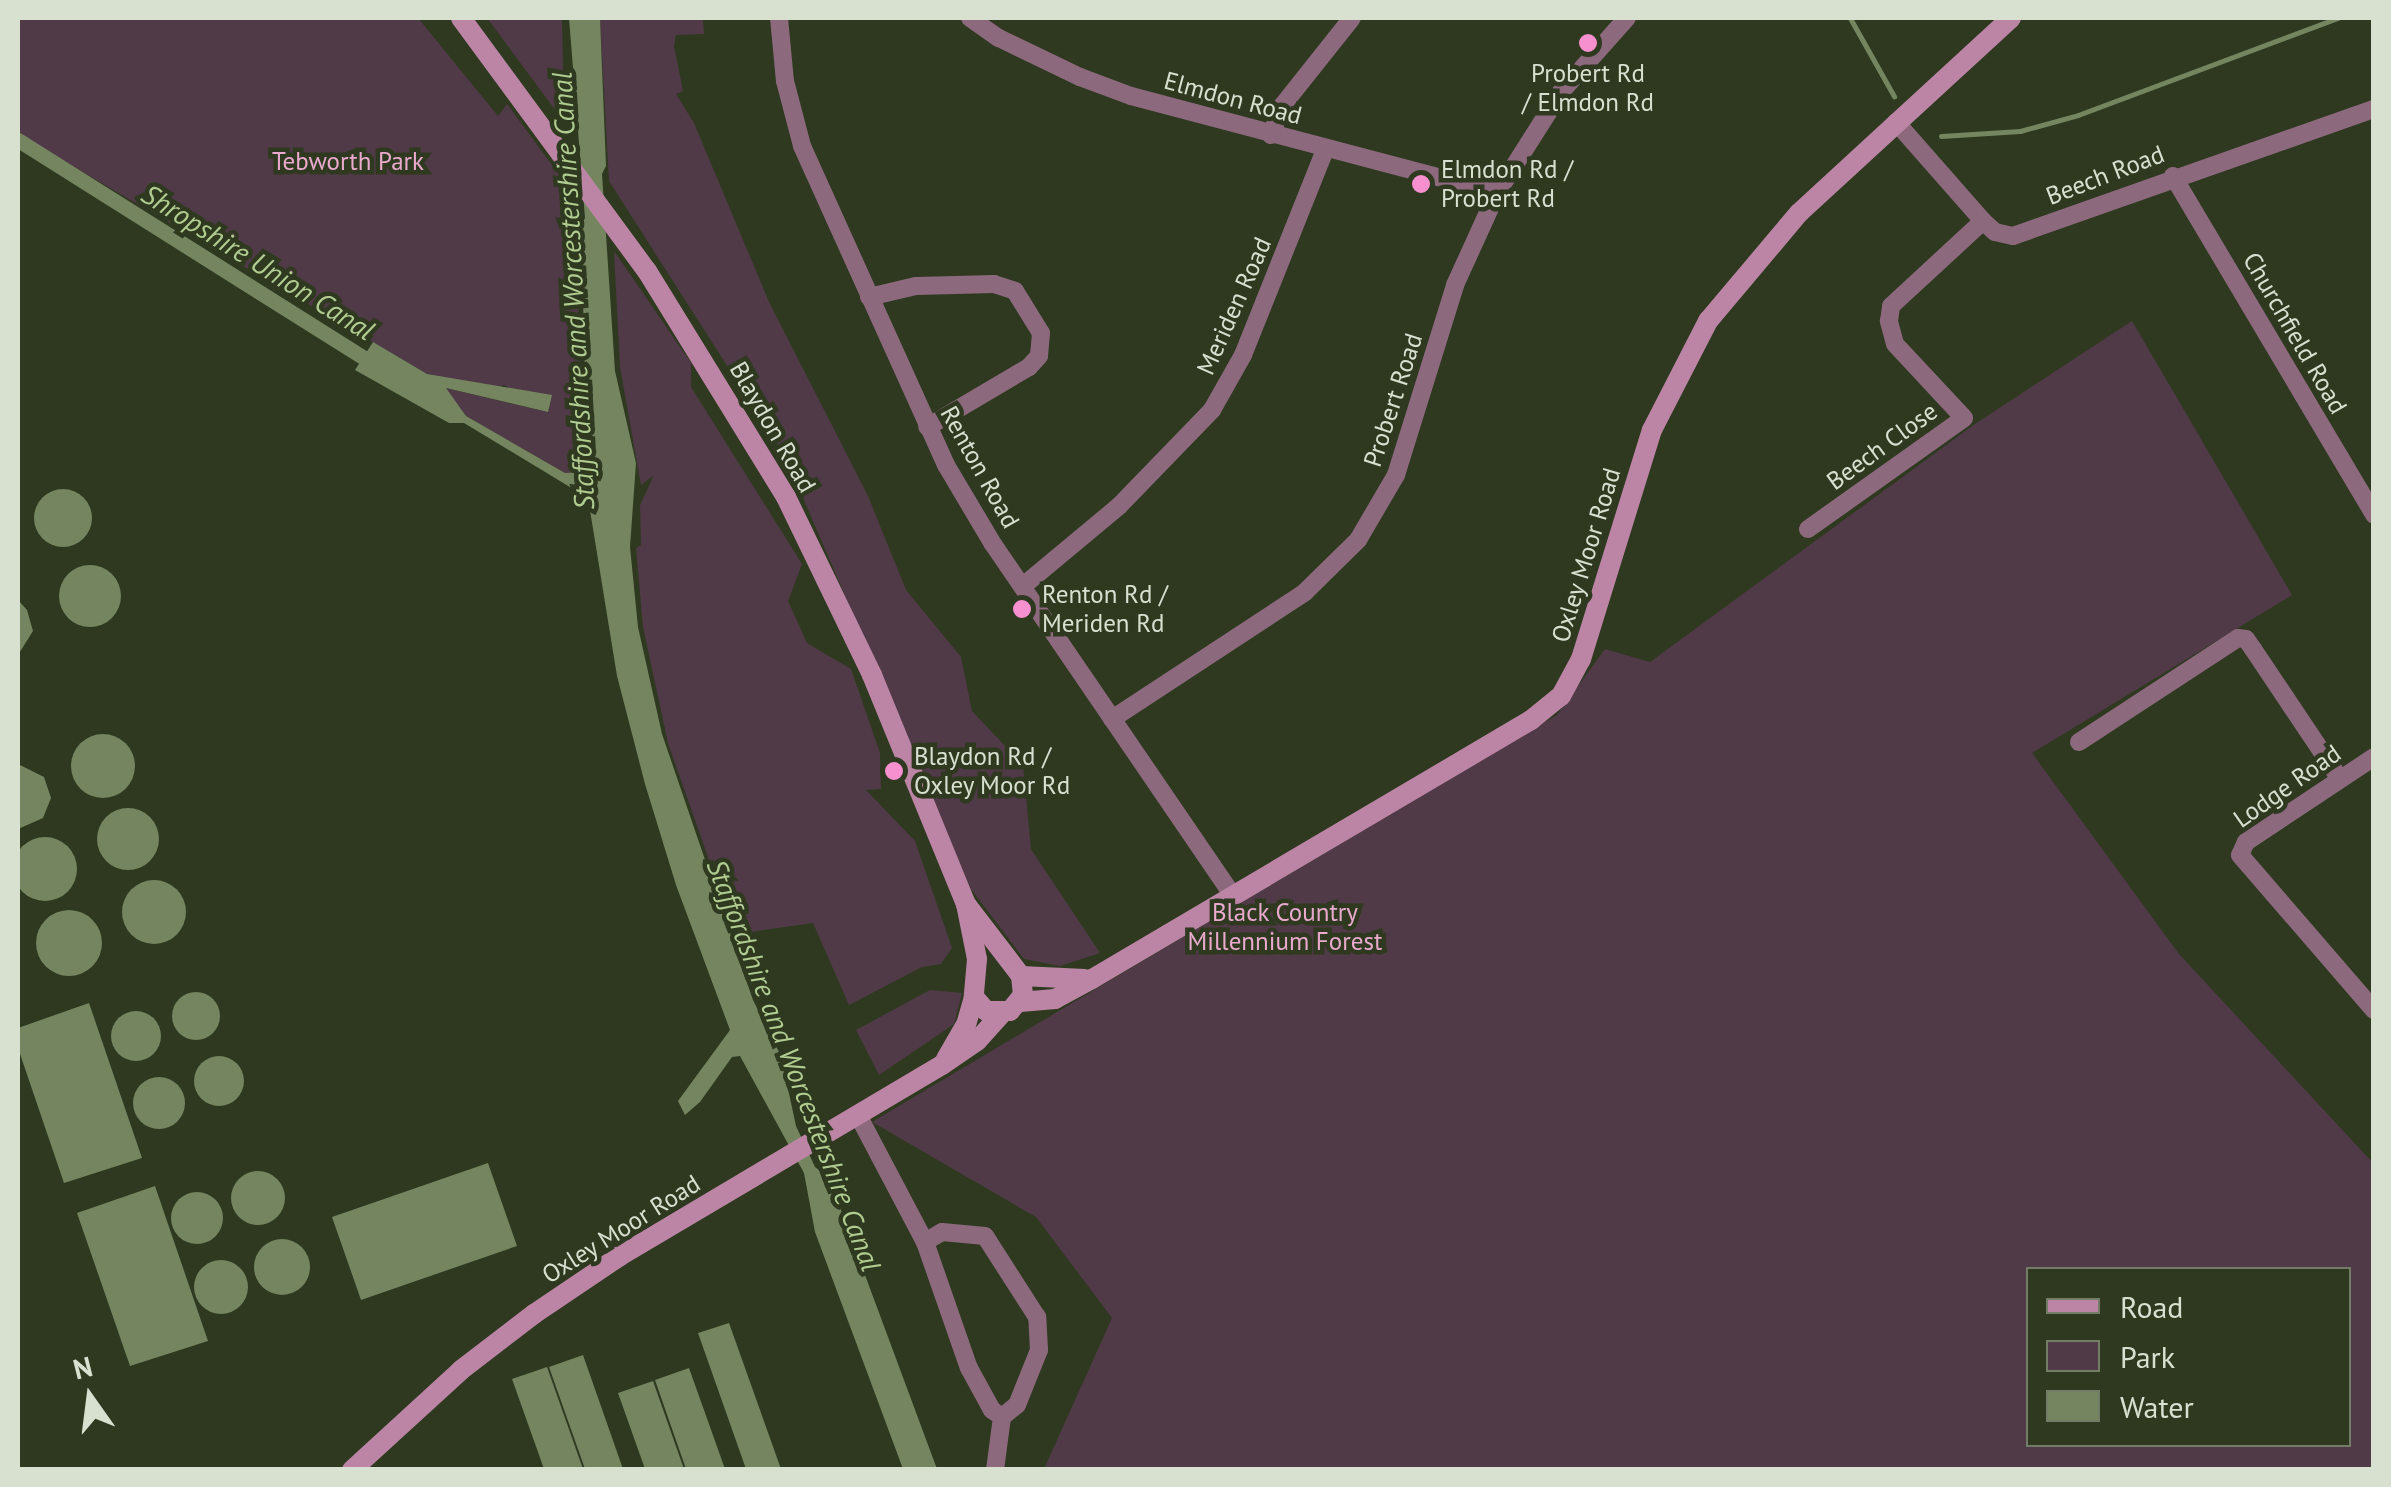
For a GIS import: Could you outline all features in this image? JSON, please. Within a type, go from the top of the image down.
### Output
[{"type":"street","name":"Blaydon Road","points":[[461,18],[641,261],[741,420],[819,560],[872,675],[966,904],[977,975]]},
{"type":"street","name":"Renton Road","points":[[779,18],[790,110],[927,428],[970,506],[1233,896]]},
{"type":"street","name":"Elmdon Road","points":[[970,18],[999,38],[1080,77],[1193,115],[1497,193]]},
{"type":"street","points":[[1271,134],[1282,106],[1352,18]]},
{"type":"street","name":"Probert Road","points":[[1112,718],[1305,592],[1358,540],[1396,475],[1455,286],[1497,193],[1561,92],[1628,18]]},
{"type":"street","name":"Oxley Moor Road","points":[[1020,1002],[1055,1000],[1532,720],[1561,696],[1581,659],[1652,430],[1699,335],[1772,241],[2012,18]]},
{"type":"street","name":"Beech Road","points":[[1984,221],[1995,232],[2013,236],[2374,108]]},
{"type":"street","points":[[1896,122],[1984,221]]},
{"type":"street","name":"Meriden Road","points":[[1024,586],[1120,506],[1212,410],[1243,355],[1326,148]]},
{"type":"street","name":"Churchfield Road","points":[[2174,176],[2374,516]]},
{"type":"street","name":"Beech Close","points":[[1808,529],[1964,418],[1895,344],[1889,321],[1891,306],[1984,221]]},
{"type":"street","points":[[869,297],[916,286],[994,284],[1015,291],[1041,333],[1038,356],[1028,367],[927,428]]},
{"type":"street","points":[[2079,742],[2238,638],[2246,639],[2340,779]]},
{"type":"street","name":"Lodge Road","points":[[2370,1000],[2243,863],[2241,848],[2374,756]]},
{"type":"street","name":"Blaydon Road","points":[[966,904],[1018,972]]},
{"type":"street","points":[[1018,972],[1024,990],[1020,1002],[1002,1014],[986,1011],[974,997],[977,975],[996,963],[1054,981],[1092,979]]},
{"type":"street","name":"Oxley Moor Road","points":[[942,1065],[966,1025],[974,997]]},
{"type":"street","name":"Oxley Moor Road","points":[[352,1470],[461,1370],[534,1314],[696,1210],[942,1065],[977,1041],[1002,1014]]},
{"type":"street","points":[[859,1117],[925,1242],[969,1368],[992,1410],[1002,1416]]},
{"type":"street","points":[[925,1242],[942,1232],[985,1236],[1037,1317],[1040,1350],[1018,1406],[1002,1416],[990,1466]]},
{"type":"green space","name":"Tebworth Park","points":[[18,18],[418,18],[498,116],[507,104],[571,191],[562,195],[576,212],[581,419],[587,448],[582,472],[565,473],[466,416],[445,388],[548,412],[504,385],[492,389],[427,374],[18,134]]},
{"type":"green space","points":[[487,18],[562,18],[564,122]]},
{"type":"green space","points":[[600,18],[703,18],[704,34],[676,35],[674,46],[683,91],[676,94],[694,123],[769,302],[868,496],[906,590],[961,657],[972,711],[1023,765],[1031,849],[1100,953],[1060,966],[1024,959],[971,889],[786,458],[609,181]]},
{"type":"green space","points":[[614,251],[691,363],[691,387],[802,564],[788,601],[807,643],[851,669],[880,753],[881,789],[866,790],[915,841],[952,948],[941,964],[922,967],[849,1005],[813,923],[735,934],[668,743],[643,627],[636,548],[641,545],[640,505],[654,475],[641,485],[620,367]]},
{"type":"green space","name":"Black Country Millennium Forest","points":[[2132,321],[2292,595],[2032,753],[2179,954],[2373,1163],[2373,1469],[1044,1469],[1112,1318],[1036,1217],[872,1122],[1557,715],[1605,649],[1650,662],[1975,424]]},
{"type":"green space","points":[[930,990],[962,993],[954,1024],[879,1075],[856,1030]]},
{"type":"water","points":[[569,18],[600,18],[606,166],[602,174],[615,371],[636,463],[630,547],[638,627],[662,734],[753,1000],[781,1056],[796,1126],[815,1167],[829,1178],[937,1469],[903,1469],[815,1232],[804,1173],[740,1056],[732,1057],[700,1102],[685,1115],[678,1101],[730,1030],[676,885],[645,784],[617,676],[588,498],[464,423],[449,423],[355,370],[373,342],[427,374],[552,395],[548,412],[446,388],[466,416],[565,473],[582,472],[587,448],[581,226],[585,218]]},
{"type":"water","points":[[63,489],[84,497],[92,518],[84,539],[63,547],[42,539],[34,518],[42,497]]},
{"type":"water","points":[[90,565],[112,574],[121,596],[112,618],[90,627],[68,618],[59,596],[68,574]]},
{"type":"water","points":[[18,600],[27,610],[33,631],[18,655]]},
{"type":"water","points":[[103,734],[126,743],[135,766],[126,789],[103,798],[80,789],[71,766],[80,743]]},
{"type":"water","points":[[18,764],[44,777],[51,798],[43,818],[18,829]]},
{"type":"water","points":[[128,808],[150,817],[159,839],[150,861],[128,870],[106,861],[97,839],[106,817]]},
{"type":"water","points":[[45,837],[68,846],[77,869],[68,892],[45,901],[22,892],[13,869],[22,846]]},
{"type":"water","points":[[154,880],[176,890],[186,912],[176,934],[154,944],[132,934],[122,912],[132,890]]},
{"type":"water","points":[[69,910],[92,920],[102,943],[92,966],[69,976],[46,966],[36,943],[46,920]]},
{"type":"water","points":[[196,992],[213,999],[220,1016],[213,1033],[196,1040],[179,1033],[172,1016],[179,999]]},
{"type":"water","points":[[89,1003],[142,1158],[64,1183],[18,1048],[18,1028]]},
{"type":"water","points":[[136,1011],[154,1018],[161,1036],[154,1054],[136,1061],[118,1054],[111,1036],[118,1018]]},
{"type":"water","points":[[219,1056],[237,1063],[244,1081],[237,1099],[219,1106],[201,1099],[194,1081],[201,1063]]},
{"type":"water","points":[[159,1077],[177,1085],[185,1103],[177,1121],[159,1129],[141,1121],[133,1103],[141,1085]]},
{"type":"water","points":[[488,1163],[517,1246],[361,1300],[332,1217]]},
{"type":"water","points":[[258,1171],[277,1179],[285,1198],[277,1217],[258,1225],[239,1217],[231,1198],[239,1179]]},
{"type":"water","points":[[155,1186],[208,1341],[130,1366],[77,1213]]},
{"type":"water","points":[[197,1192],[216,1199],[223,1218],[216,1237],[197,1244],[178,1237],[171,1218],[178,1199]]},
{"type":"water","points":[[282,1239],[302,1247],[310,1267],[302,1287],[282,1295],[262,1287],[254,1267],[262,1247]]},
{"type":"water","points":[[221,1260],[240,1268],[248,1287],[240,1306],[221,1314],[202,1306],[194,1287],[202,1268]]},
{"type":"water","points":[[729,1323],[781,1469],[746,1469],[698,1333]]},
{"type":"water","points":[[583,1355],[623,1469],[585,1469],[549,1367]]},
{"type":"water","points":[[547,1367],[583,1469],[544,1469],[512,1379]]},
{"type":"water","points":[[689,1368],[725,1469],[686,1469],[655,1380]]},
{"type":"water","points":[[653,1381],[684,1469],[645,1469],[618,1393]]},
{"type":"waterway","points":[[1850,18],[1894,96]]},
{"type":"waterway","points":[[1941,136],[2020,131],[2078,115],[2338,18]]},
{"type":"waterway","name":"Shropshire Union Canal","points":[[18,140],[379,367]]},
{"type":"place","name":"Probert Rd / Elmdon Rd","points":[[1588,43]]},
{"type":"place","name":"Elmdon Rd / Probert Rd","points":[[1421,184]]},
{"type":"place","name":"Renton Rd / Meriden Rd","points":[[1022,609]]},
{"type":"place","name":"Blaydon Rd / Oxley Moor Rd","points":[[894,771]]},
{"type":"water label","name":"Staffordshire and Worcestershire Canal","points":[[573,291]]},
{"type":"water label","name":"Staffordshire and Worcestershire Canal","points":[[794,1065]]}]
